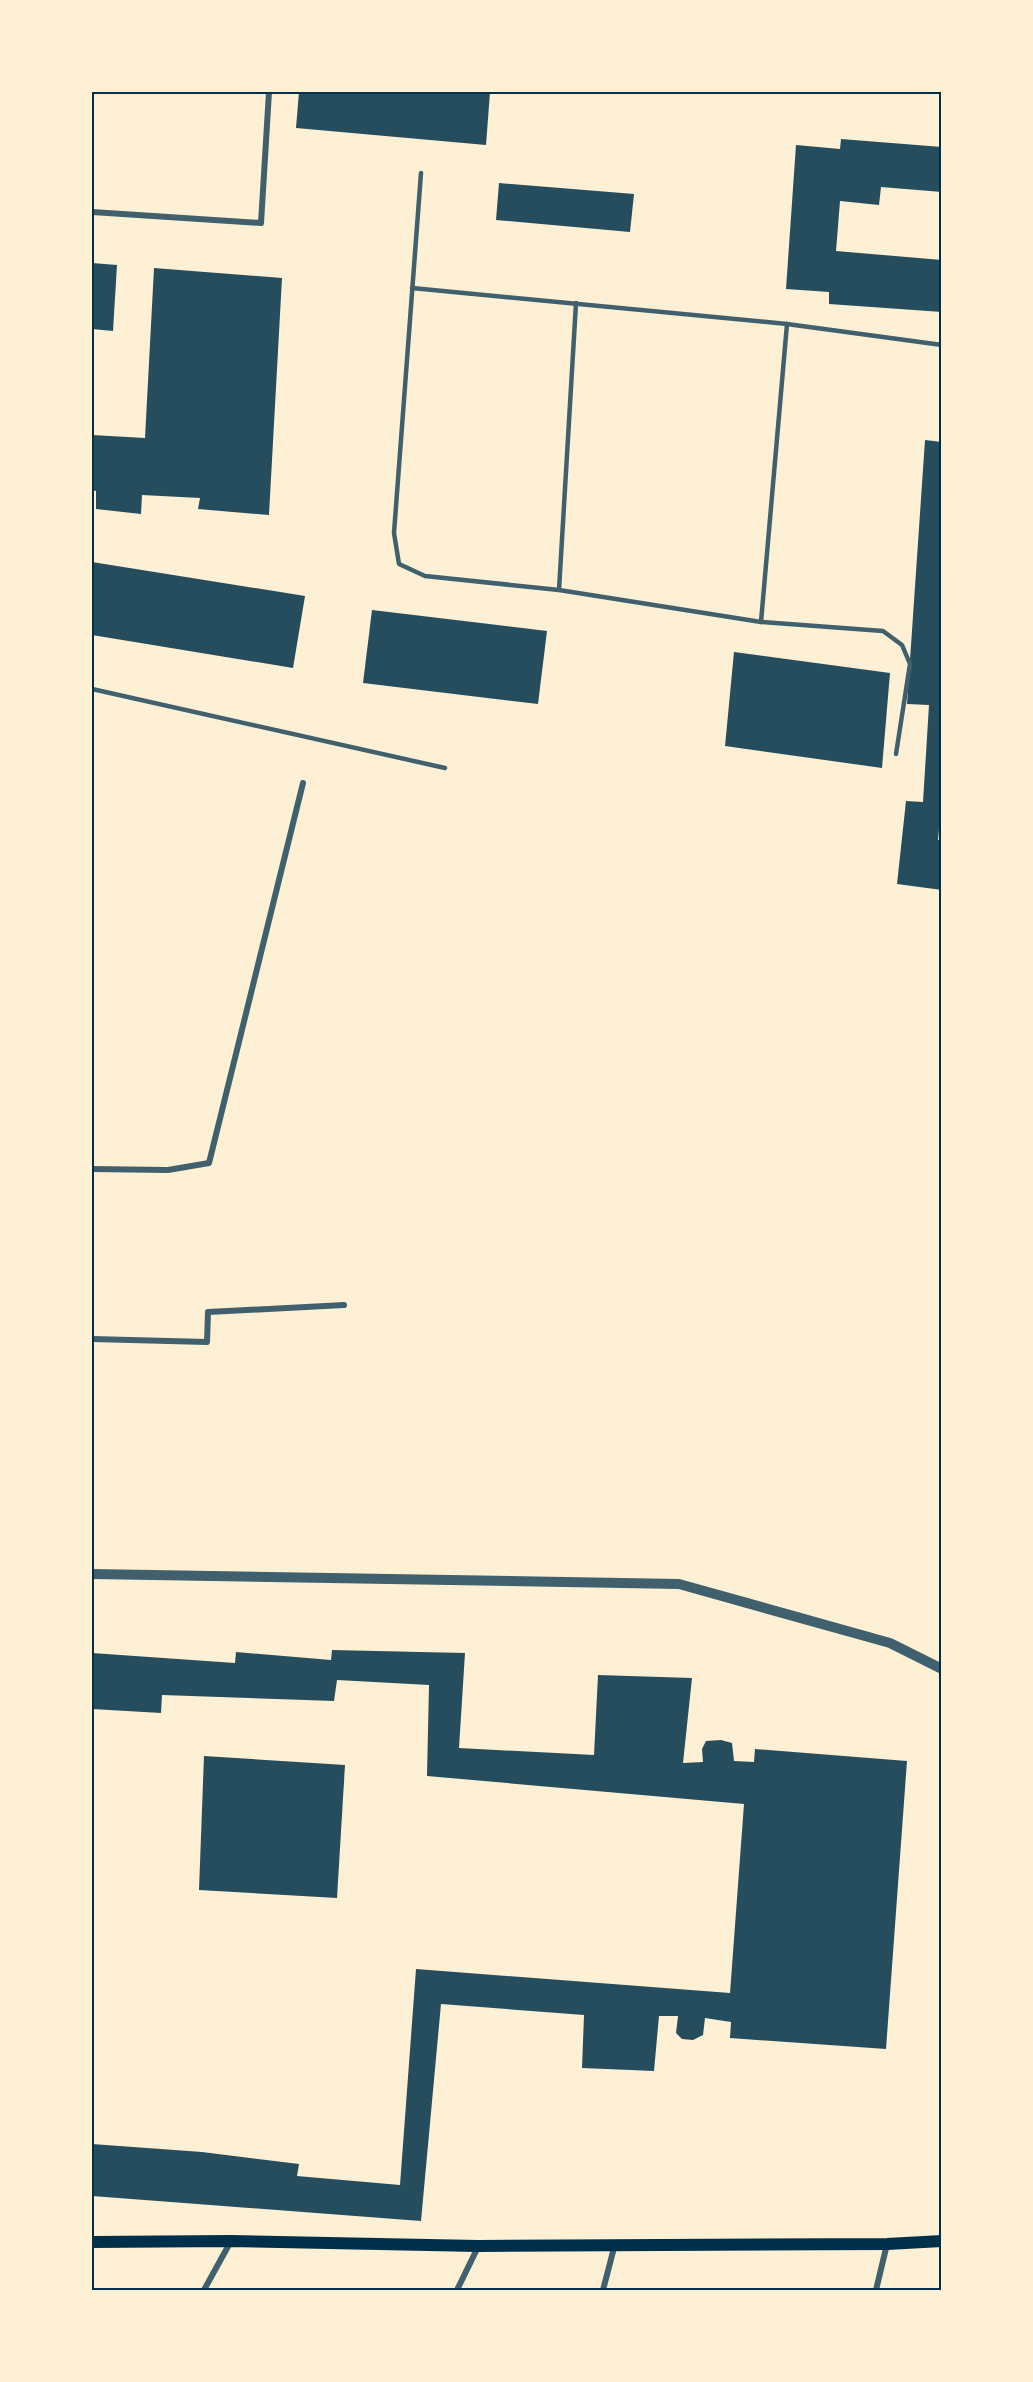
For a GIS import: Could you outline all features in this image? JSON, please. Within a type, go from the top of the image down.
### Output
[{"type":"main road","points":[[92,2242],[231,2241],[478,2246],[887,2244],[942,2241]]},
{"type":"street","points":[[92,212],[261,223],[270,92]]},
{"type":"street","points":[[92,1169],[168,1170],[209,1163],[303,783]]},
{"type":"street","points":[[92,1339],[207,1342],[208,1312],[344,1305]]},
{"type":"street","points":[[92,1574],[679,1584],[890,1643],[942,1669]]},
{"type":"street","points":[[204,2290],[231,2241]]},
{"type":"street","points":[[603,2290],[616,2244]]},
{"type":"street","points":[[876,2290],[887,2244]]},
{"type":"street","points":[[457,2290],[478,2246]]},
{"type":"lane","points":[[421,173],[394,533],[399,564],[425,576],[559,590],[761,622],[883,632],[902,645],[910,664],[896,754]]},
{"type":"lane","points":[[412,288],[787,324],[942,345]]},
{"type":"lane","points":[[559,590],[576,303]]},
{"type":"lane","points":[[761,622],[787,324]]},
{"type":"lane","points":[[92,689],[445,768]]},
{"type":"building","points":[[299,92],[490,92],[486,145],[296,128]]},
{"type":"building","points":[[841,139],[942,147],[942,192],[881,187],[879,205],[840,201],[836,251],[942,260],[942,312],[829,304],[829,292],[786,289],[796,145],[840,149]]},
{"type":"building","points":[[499,183],[634,194],[630,232],[496,220]]},
{"type":"building","points":[[92,263],[117,265],[113,331],[92,329]]},
{"type":"building","points":[[154,268],[282,278],[269,515],[198,509],[200,498],[142,495],[141,514],[96,509],[96,491],[92,490],[92,435],[145,438]]},
{"type":"building","points":[[925,440],[942,442],[942,798],[938,840],[942,840],[942,890],[897,884],[906,801],[923,802],[929,705],[907,704]]},
{"type":"building","points":[[92,562],[305,596],[293,668],[92,635]]},
{"type":"building","points":[[372,610],[547,631],[538,704],[363,683]]},
{"type":"building","points":[[734,652],[890,673],[882,768],[725,746]]},
{"type":"building","points":[[332,1650],[465,1653],[459,1748],[594,1755],[598,1675],[692,1678],[683,1763],[703,1762],[702,1749],[706,1741],[721,1740],[732,1743],[734,1761],[754,1762],[755,1749],[907,1761],[886,2049],[730,2038],[731,2022],[705,2018],[703,2035],[693,2040],[682,2039],[676,2033],[678,2016],[659,2016],[654,2071],[582,2068],[584,2015],[441,2004],[421,2221],[92,2196],[92,2144],[202,2152],[299,2164],[297,2176],[400,2185],[416,1969],[730,1993],[744,1804],[427,1776],[429,1685],[337,1680],[334,1701],[162,1695],[161,1713],[92,1709],[92,1653],[235,1663],[236,1652],[331,1660]]},
{"type":"building","points":[[204,1756],[345,1765],[337,1898],[199,1890]]}]
